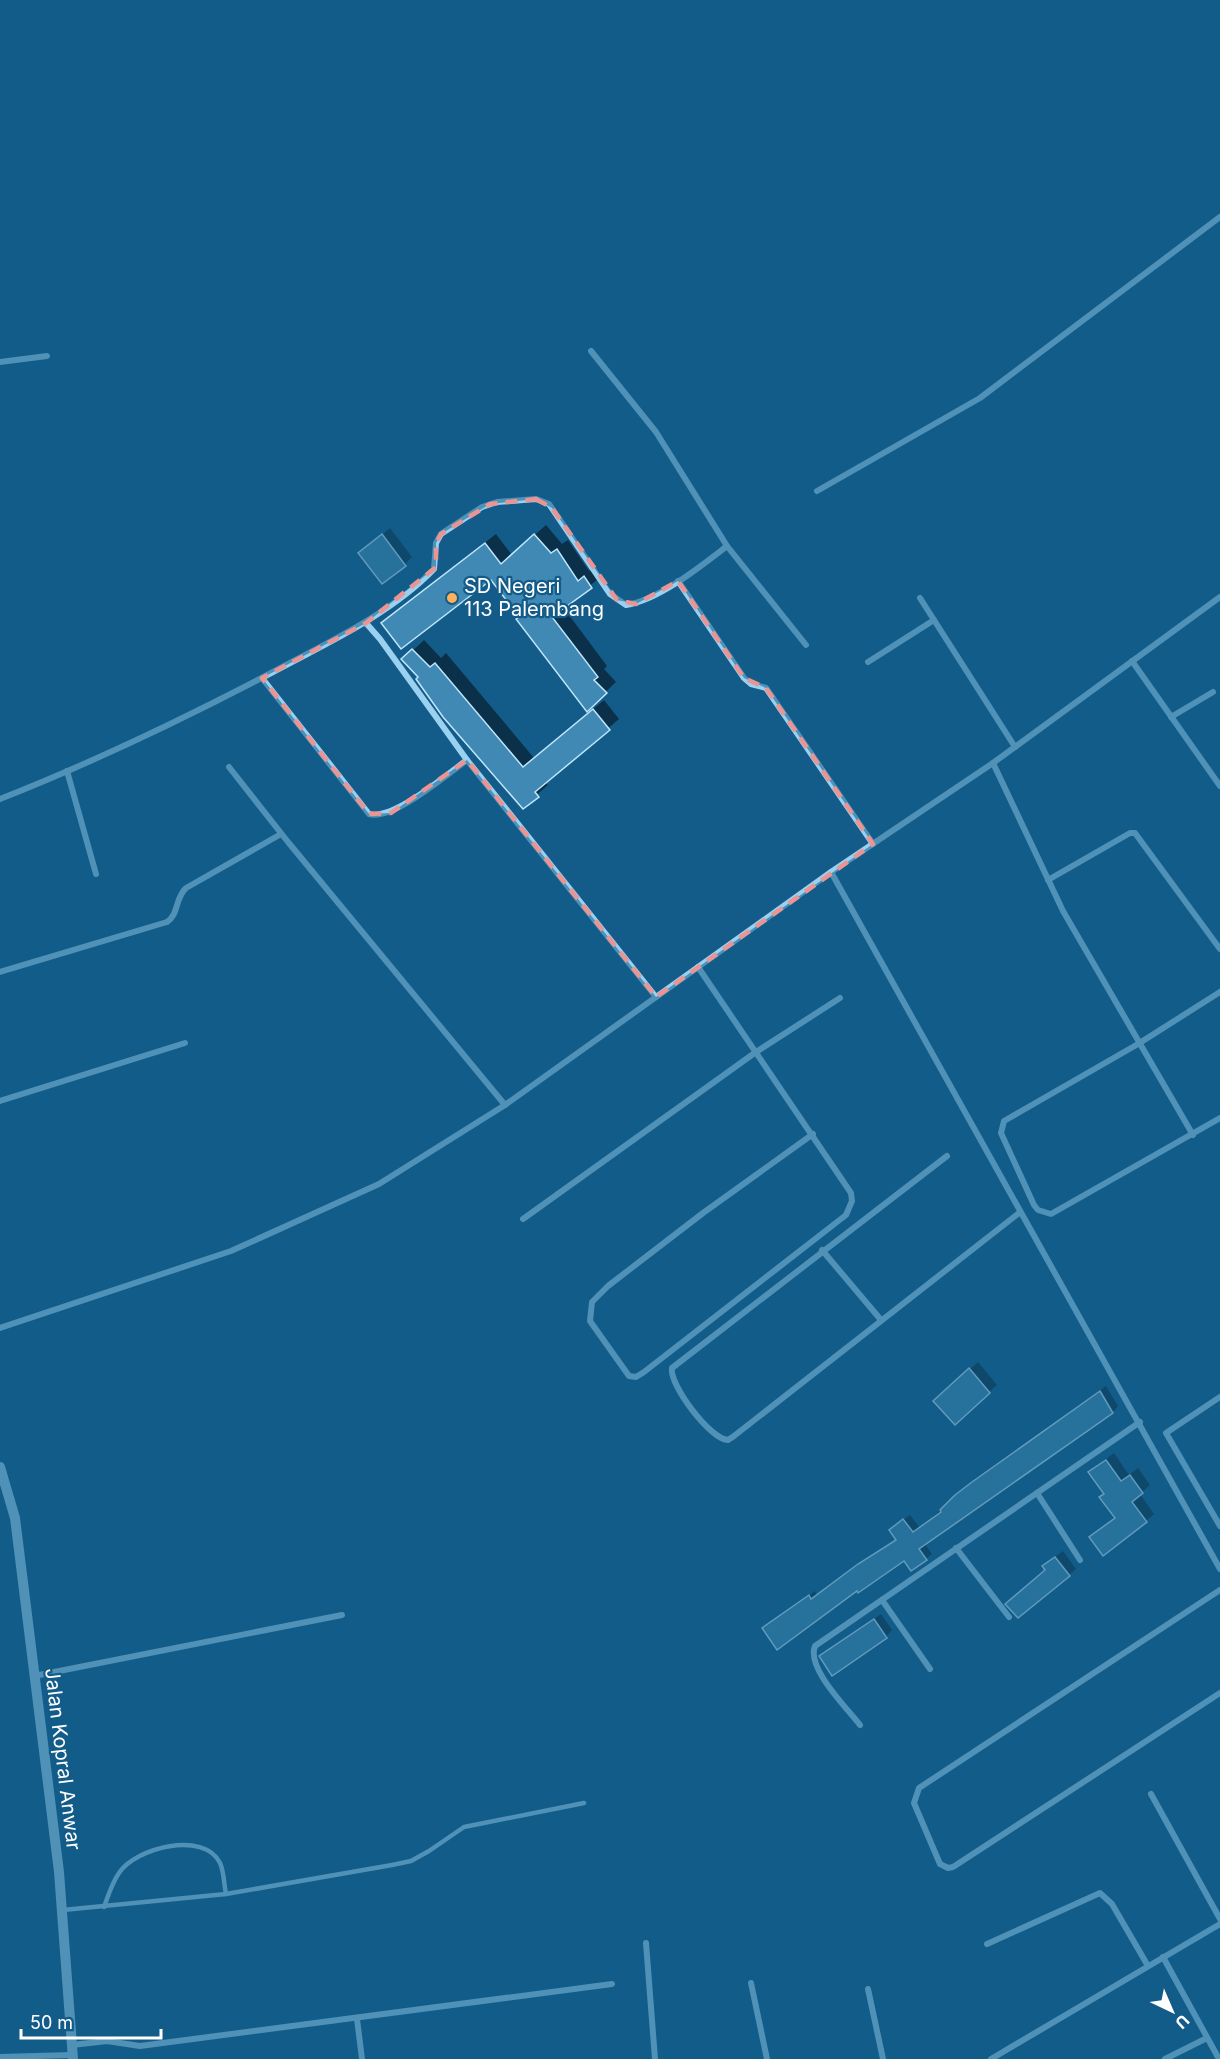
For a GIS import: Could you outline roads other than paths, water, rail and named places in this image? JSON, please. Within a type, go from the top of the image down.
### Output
[{"type":"street","points":[[817,491],[980,398],[1220,217]]},
{"type":"street","points":[[591,351],[656,432],[727,546],[806,645]]},
{"type":"street","points":[[0,362],[47,356]]},
{"type":"street","points":[[0,799],[67,771],[262,678],[366,623],[432,571],[436,566],[436,543],[441,534],[482,507],[496,502],[536,498],[549,504],[610,594],[626,605],[636,604],[678,581],[727,546]]},
{"type":"street","points":[[678,581],[744,678],[750,684],[766,688],[873,844]]},
{"type":"street","points":[[0,1328],[231,1251],[379,1184],[505,1105],[831,872],[993,763],[1220,597]]},
{"type":"street","points":[[920,598],[1015,747]]},
{"type":"street","points":[[868,662],[934,620]]},
{"type":"street","points":[[366,623],[467,760],[656,997]]},
{"type":"street","points":[[1132,661],[1220,786]]},
{"type":"street","points":[[262,678],[369,814],[376,816],[391,813],[467,760]]},
{"type":"street","points":[[1171,717],[1213,692]]},
{"type":"street","points":[[993,763],[1048,880],[1138,1044],[1193,1135]]},
{"type":"street","points":[[229,767],[281,834],[505,1105]]},
{"type":"street","points":[[67,771],[96,874]]},
{"type":"street","points":[[1048,880],[1130,833],[1135,833],[1220,949]]},
{"type":"street","points":[[0,972],[167,922],[174,915],[180,895],[186,888],[281,834]]},
{"type":"street","points":[[831,872],[1019,1213],[1140,1422],[1220,1569]]},
{"type":"street","points":[[698,967],[813,1134],[851,1193],[852,1201],[846,1215],[644,1372],[636,1377],[629,1376],[590,1321],[592,1302],[608,1286],[703,1213],[813,1134]]},
{"type":"street","points":[[1220,992],[1138,1044],[1004,1121],[1001,1127],[1003,1141],[1034,1205],[1038,1210],[1051,1214],[1220,1118]]},
{"type":"street","points":[[524,1219],[756,1052],[840,998]]},
{"type":"street","points":[[0,1101],[185,1043]]},
{"type":"street","points":[[946,1156],[672,1368],[672,1379],[690,1406],[717,1438],[728,1440],[1019,1213]]},
{"type":"street","points":[[822,1250],[881,1320]]},
{"type":"street","points":[[1220,1397],[1166,1433],[1220,1526]]},
{"type":"street","points":[[860,1725],[815,1667],[812,1653],[815,1646],[1140,1422]]},
{"type":"street","name":"Jalan Kopral Anwar","points":[[0,1467],[15,1518],[59,1872],[60,1910],[73,2053]]},
{"type":"street","points":[[1037,1493],[1080,1560]]},
{"type":"street","points":[[956,1548],[1009,1617]]},
{"type":"street","points":[[1220,1590],[919,1788],[914,1803],[940,1864],[948,1868],[953,1867],[1220,1693]]},
{"type":"street","points":[[882,1600],[930,1669]]},
{"type":"street","points":[[34,1676],[342,1615]]},
{"type":"street","points":[[1151,1794],[1220,1919]]},
{"type":"street","points":[[987,1944],[1100,1893],[1112,1904],[1148,1966]]},
{"type":"street","points":[[991,2059],[1220,1924]]},
{"type":"street","points":[[646,1943],[655,2059]]},
{"type":"street","points":[[1163,1958],[1219,2059]]},
{"type":"street","points":[[751,1983],[767,2059]]},
{"type":"street","points":[[0,2057],[73,2053],[107,2041],[140,2046],[612,1984]]},
{"type":"street","points":[[868,1989],[883,2059]]},
{"type":"street","points":[[357,2019],[362,2059]]},
{"type":"street","points":[[1166,2059],[1207,2038]]},
{"type":"lane","points":[[60,1910],[226,1894],[411,1861],[464,1827],[584,1803]]},
{"type":"lane","points":[[104,1907],[119,1872],[127,1864],[156,1848],[181,1845],[198,1845],[210,1852],[220,1863],[226,1894]]},
{"type":"place","name":"SD Negeri 113 Palembang","points":[[452,598]]}]
